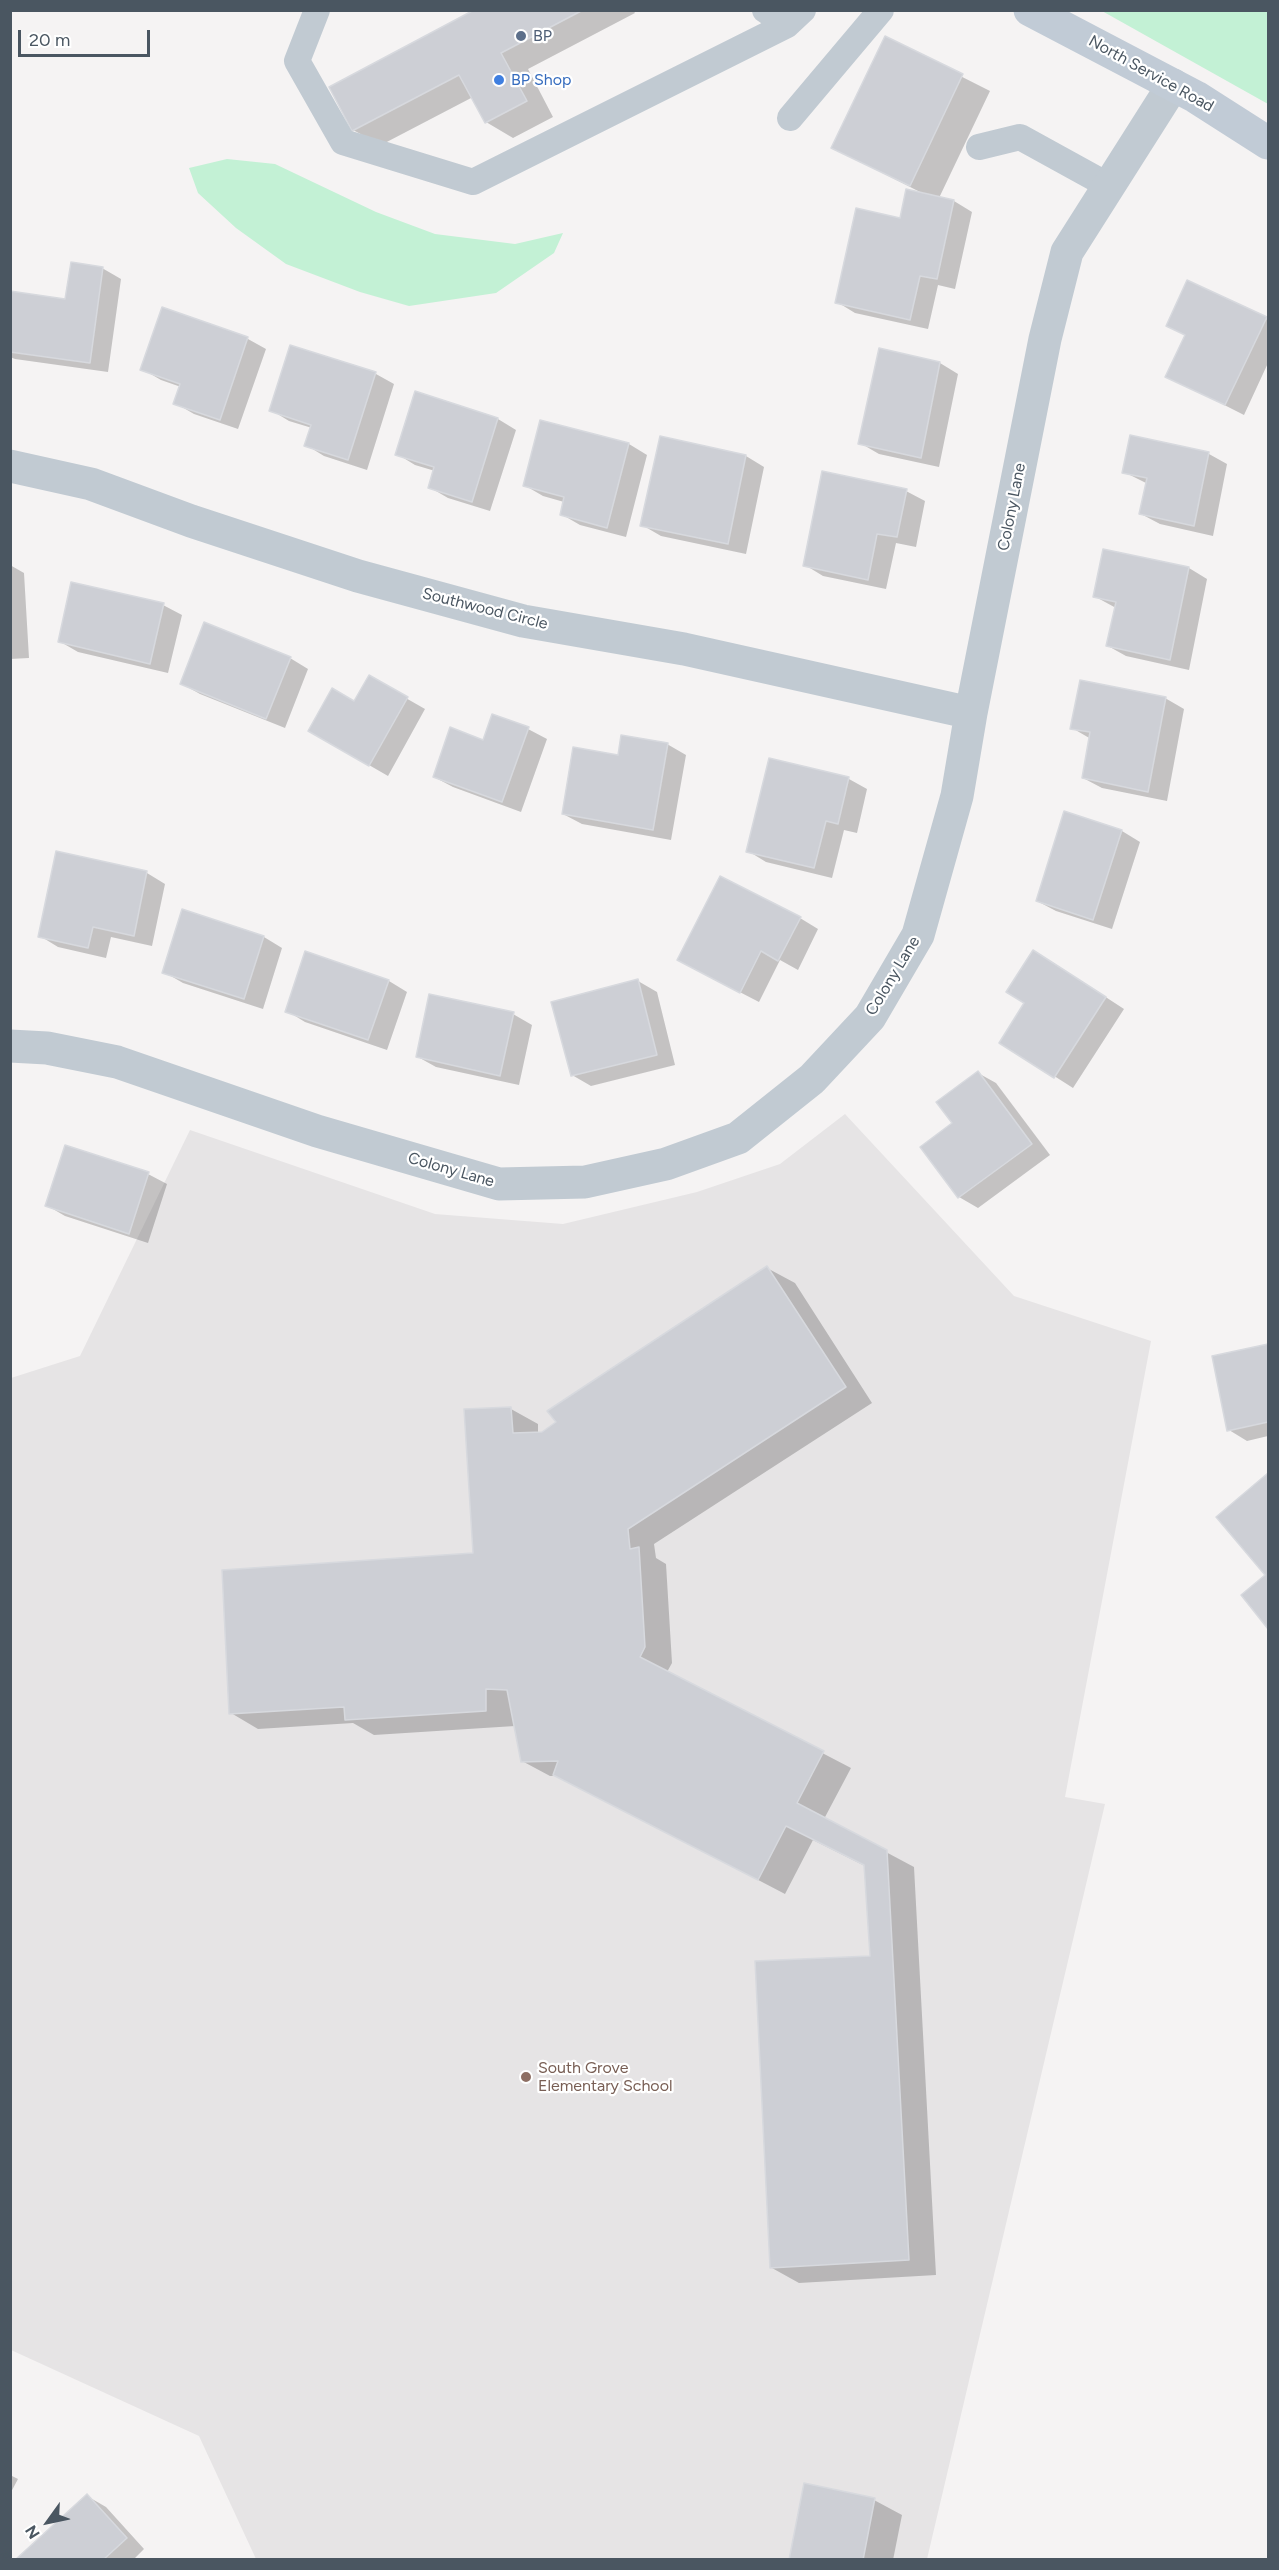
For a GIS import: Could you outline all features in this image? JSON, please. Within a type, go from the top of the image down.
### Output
[{"type":"main road","name":"North Service Road","points":[[1030,10],[1196,97],[1269,143]]},
{"type":"street","name":"Colony Lane","points":[[10,1046],[47,1048],[117,1062],[317,1131],[499,1184],[585,1182],[666,1164],[738,1138],[812,1079],[870,1017],[918,935],[957,796],[971,713],[1045,339],[1067,252],[1173,85]]},
{"type":"street","name":"Southwood Circle","points":[[10,466],[92,484],[191,521],[358,576],[523,621],[684,649],[971,713]]},
{"type":"lane","points":[[317,10],[297,61],[343,142],[473,182],[795,18]]},
{"type":"lane","points":[[765,10],[795,18]]},
{"type":"lane","points":[[790,118],[881,10]]},
{"type":"lane","points":[[980,147],[1020,137],[1109,186]]},
{"type":"shaded area","name":"South Grove Elementary School","points":[[845,1114],[1014,1296],[1151,1341],[1065,1797],[1105,1804],[927,2559],[256,2559],[199,2436],[11,2350],[11,1378],[80,1356],[190,1130],[435,1214],[563,1224],[697,1192],[780,1164]]},
{"type":"green space","points":[[1102,11],[1268,11],[1268,104]]},
{"type":"green space","points":[[227,159],[275,164],[376,212],[435,234],[515,244],[563,233],[554,253],[496,293],[409,306],[360,292],[286,264],[236,228],[198,193],[189,168]]},
{"type":"building","points":[[474,10],[583,10],[501,53],[527,101],[485,123],[459,75],[352,131],[329,87]]},
{"type":"building","points":[[885,36],[963,74],[910,186],[831,148]]},
{"type":"building","points":[[906,189],[954,200],[937,279],[920,276],[910,320],[835,303],[856,208],[900,218]]},
{"type":"building","points":[[71,262],[103,267],[90,363],[10,352],[10,291],[65,299]]},
{"type":"building","points":[[1187,280],[1267,317],[1225,405],[1165,377],[1185,335],[1166,326]]},
{"type":"building","points":[[162,307],[248,337],[220,420],[173,404],[180,384],[140,370]]},
{"type":"building","points":[[290,345],[376,372],[348,460],[304,446],[311,425],[269,411]]},
{"type":"building","points":[[879,348],[940,362],[921,458],[858,444]]},
{"type":"building","points":[[415,391],[498,418],[472,502],[428,488],[434,467],[395,455]]},
{"type":"building","points":[[540,420],[629,443],[607,528],[560,515],[564,497],[523,486]]},
{"type":"building","points":[[1130,435],[1209,452],[1194,526],[1139,514],[1147,478],[1122,473]]},
{"type":"building","points":[[660,436],[746,455],[728,544],[640,526]]},
{"type":"building","points":[[822,471],[907,489],[897,537],[877,534],[868,580],[803,566]]},
{"type":"building","points":[[1103,549],[1189,567],[1170,660],[1106,646],[1116,602],[1093,597]]},
{"type":"building","points":[[71,582],[164,603],[150,664],[58,642]]},
{"type":"building","points":[[204,622],[291,657],[266,719],[180,684]]},
{"type":"building","points":[[369,675],[408,697],[369,766],[308,731],[332,688],[354,701]]},
{"type":"building","points":[[1080,680],[1166,697],[1148,792],[1082,778],[1090,732],[1070,729]]},
{"type":"building","points":[[492,714],[529,727],[502,802],[433,777],[450,727],[483,740]]},
{"type":"building","points":[[621,735],[668,743],[653,830],[562,814],[573,747],[618,755]]},
{"type":"building","points":[[769,758],[849,777],[838,824],[826,821],[814,868],[746,852]]},
{"type":"building","points":[[1064,811],[1122,830],[1093,920],[1036,901]]},
{"type":"building","points":[[56,851],[147,871],[134,936],[93,927],[88,948],[38,937]]},
{"type":"building","points":[[720,876],[801,917],[778,961],[761,951],[740,993],[677,960]]},
{"type":"building","points":[[182,909],[264,936],[244,999],[162,973]]},
{"type":"building","points":[[1033,950],[1106,997],[1054,1078],[999,1043],[1024,1003],[1006,992]]},
{"type":"building","points":[[305,951],[389,980],[368,1040],[285,1012]]},
{"type":"building","points":[[638,979],[657,1055],[571,1076],[551,1002]]},
{"type":"building","points":[[429,994],[514,1012],[500,1076],[416,1057]]},
{"type":"building","points":[[978,1071],[1032,1144],[958,1198],[920,1147],[952,1123],[936,1102]]},
{"type":"building","points":[[65,1145],[149,1172],[129,1234],[45,1206]]},
{"type":"building","points":[[767,1266],[846,1387],[628,1529],[630,1549],[639,1547],[645,1647],[640,1657],[824,1751],[797,1803],[887,1850],[909,2260],[770,2268],[755,1961],[870,1956],[864,1865],[786,1826],[758,1880],[553,1775],[558,1761],[521,1762],[507,1690],[486,1689],[486,1711],[345,1720],[344,1707],[229,1714],[222,1570],[473,1553],[464,1409],[511,1407],[513,1433],[542,1432],[556,1422],[547,1411]]},
{"type":"building","points":[[1268,1344],[1268,1422],[1227,1431],[1212,1356]]},
{"type":"building","points":[[1268,1473],[1268,1629],[1241,1595],[1265,1575],[1216,1517]]},
{"type":"building","points":[[804,2483],[875,2498],[863,2560],[789,2560]]},
{"type":"building","points":[[87,2494],[127,2538],[103,2560],[15,2560]]},
{"type":"place","name":"BP","points":[[521,36]]},
{"type":"place","name":"BP Shop","points":[[499,80]]},
{"type":"place","name":"South Grove Elementary School","points":[[526,2077]]}]
